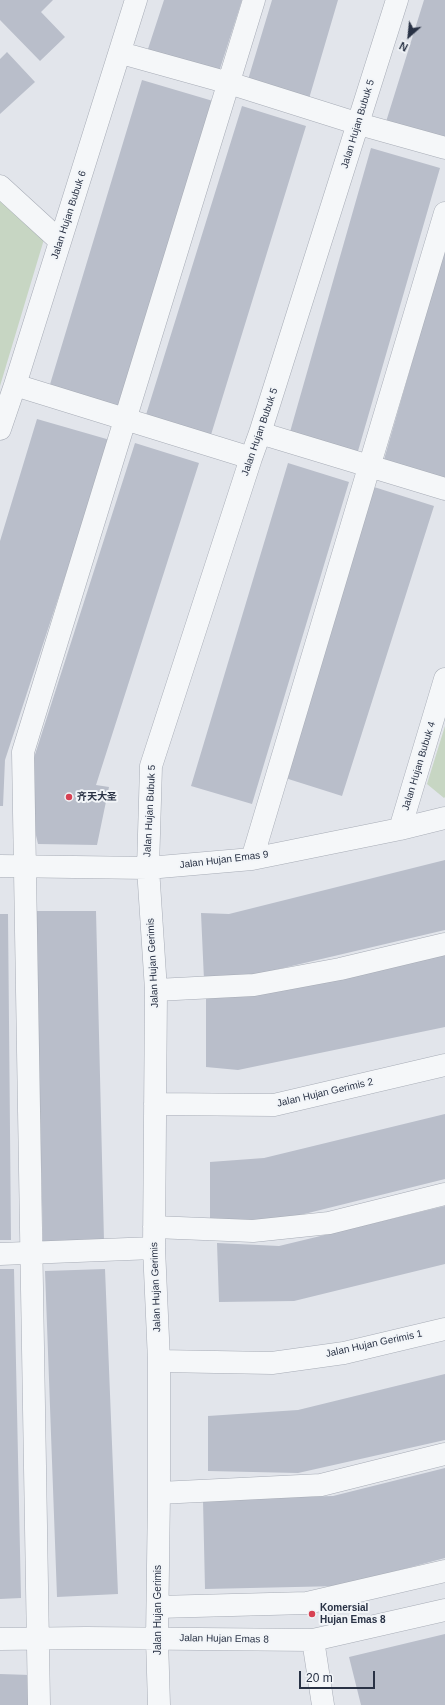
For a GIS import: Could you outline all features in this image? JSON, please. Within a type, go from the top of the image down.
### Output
[{"type":"street","name":"Jalan Hujan Bubuk 6","points":[[0,429],[121,53],[136,0]]},
{"type":"street","points":[[39,1705],[23,752],[254,0]]},
{"type":"street","name":"Jalan Hujan Bubuk 5","points":[[148,868],[151,766],[359,124],[397,0]]},
{"type":"street","points":[[121,53],[229,83],[359,124],[445,148]]},
{"type":"street","points":[[0,186],[60,241]]},
{"type":"street","points":[[252,859],[445,213]]},
{"type":"street","points":[[15,385],[251,458]]},
{"type":"street","points":[[260,432],[445,489]]},
{"type":"street","name":"Jalan Hujan Bubuk 4","points":[[400,829],[445,679]]},
{"type":"street","name":"Jalan Hujan Emas 9","points":[[0,866],[148,868],[252,859],[400,829],[445,818]]},
{"type":"street","name":"Jalan Hujan Gerimis","points":[[148,868],[156,990],[154,1248],[159,1361],[157,1638],[159,1705]]},
{"type":"street","points":[[156,990],[254,985],[340,969],[445,944]]},
{"type":"street","name":"Jalan Hujan Gerimis 2","points":[[155,1104],[274,1105],[445,1065]]},
{"type":"street","points":[[154,1227],[252,1231],[329,1223],[445,1194]]},
{"type":"street","points":[[0,1254],[31,1254],[154,1248]]},
{"type":"street","name":"Jalan Hujan Gerimis 1","points":[[159,1361],[272,1363],[344,1353],[445,1329]]},
{"type":"street","points":[[159,1493],[321,1485],[445,1454]]},
{"type":"street","points":[[158,1607],[307,1602],[445,1571]]},
{"type":"street","name":"Jalan Hujan Emas 8","points":[[0,1639],[157,1638],[313,1640],[445,1610]]},
{"type":"street","points":[[313,1640],[323,1705]]},
{"type":"green space","points":[[0,189],[45,236],[0,386]]},
{"type":"green space","points":[[445,726],[445,797],[444,798],[427,784]]},
{"type":"building","points":[[0,0],[53,0],[41,12],[65,37],[40,61],[0,20]]},
{"type":"building","points":[[164,0],[242,0],[218,75],[147,52]]},
{"type":"building","points":[[272,0],[338,0],[308,102],[247,83]]},
{"type":"building","points":[[424,0],[445,0],[445,144],[385,125]]},
{"type":"building","points":[[7,52],[35,82],[0,114],[0,59]]},
{"type":"building","points":[[142,80],[213,101],[118,413],[48,391]]},
{"type":"building","points":[[242,106],[306,126],[210,438],[145,418]]},
{"type":"building","points":[[371,148],[440,168],[356,458],[288,439]]},
{"type":"building","points":[[445,248],[445,481],[383,463]]},
{"type":"building","points":[[37,419],[110,440],[5,760],[3,806],[0,806],[0,541]]},
{"type":"building","points":[[135,443],[199,463],[96,785],[109,787],[97,845],[38,844],[29,806],[32,764]]},
{"type":"building","points":[[288,463],[349,482],[252,804],[191,786]]},
{"type":"building","points":[[374,487],[434,506],[342,796],[282,777]]},
{"type":"building","points":[[445,860],[445,930],[232,980],[204,980],[201,913],[229,914]]},
{"type":"building","points":[[35,911],[96,911],[104,1241],[43,1242]]},
{"type":"building","points":[[0,914],[8,914],[11,1240],[0,1240]]},
{"type":"building","points":[[445,951],[445,1027],[238,1070],[206,1067],[206,997]]},
{"type":"building","points":[[445,1114],[445,1179],[268,1223],[210,1222],[210,1162],[264,1158]]},
{"type":"building","points":[[445,1206],[445,1264],[294,1301],[219,1302],[217,1243],[279,1246]]},
{"type":"building","points":[[0,1269],[14,1269],[21,1598],[0,1599]]},
{"type":"building","points":[[105,1269],[118,1594],[57,1597],[45,1271]]},
{"type":"building","points":[[445,1374],[445,1440],[298,1473],[208,1471],[208,1416],[298,1410]]},
{"type":"building","points":[[445,1468],[445,1558],[340,1586],[205,1589],[203,1500],[333,1496]]},
{"type":"building","points":[[445,1634],[445,1705],[361,1705],[349,1657]]},
{"type":"building","points":[[0,1674],[30,1675],[30,1705],[0,1705]]},
{"type":"place","name":"齐天大圣","points":[[69,797]]},
{"type":"place","name":"Komersial Hujan Emas 8","points":[[312,1614]]}]
